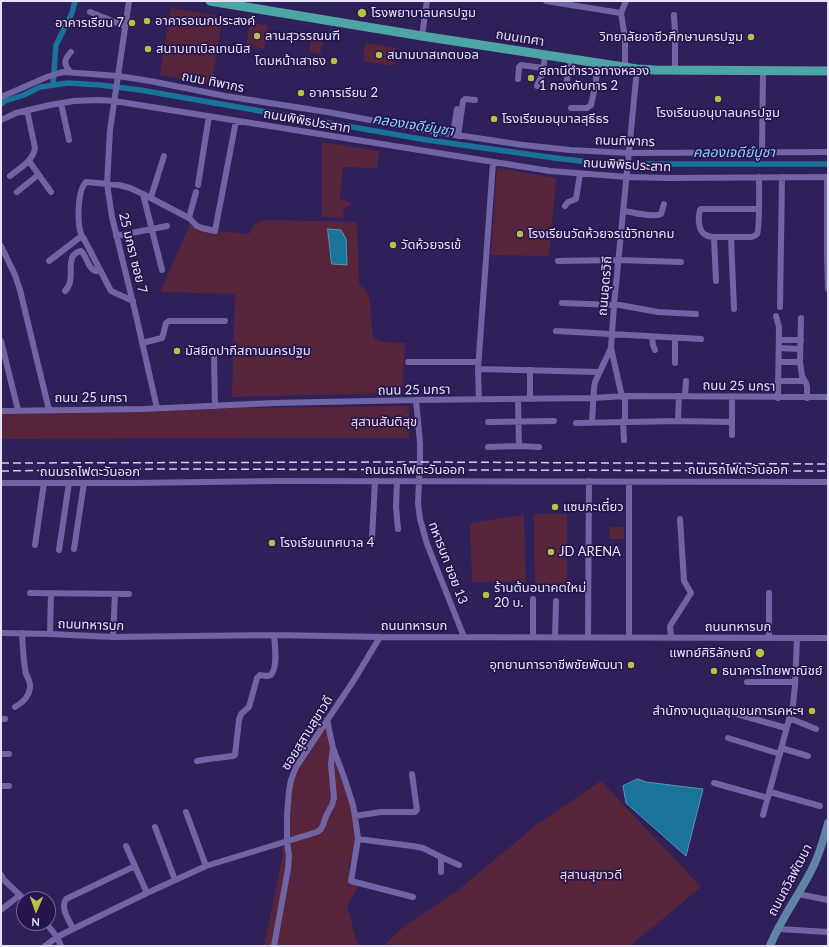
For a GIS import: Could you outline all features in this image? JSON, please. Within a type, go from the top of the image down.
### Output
[{"type":"main road","name":"ถนนเทศา","points":[[210,1],[625,68],[675,70],[828,71]]},
{"type":"street","name":"25 มกรา ซอย 7","points":[[129,1],[110,130],[107,184],[116,236],[133,301],[157,408]]},
{"type":"street","points":[[422,36],[427,1]]},
{"type":"street","points":[[546,1],[621,13]]},
{"type":"street","points":[[625,68],[625,38],[621,13],[626,1]]},
{"type":"street","points":[[90,12],[126,26]]},
{"type":"street","points":[[674,15],[675,70]]},
{"type":"street","points":[[70,72],[65,61],[66,56],[71,52]]},
{"type":"street","points":[[537,86],[541,79],[545,55]]},
{"type":"street","points":[[566,87],[570,59]]},
{"type":"street","points":[[571,108],[587,108],[591,106],[596,82],[597,64]]},
{"type":"street","points":[[518,79],[521,65],[543,68]]},
{"type":"street","name":"ถนนอุดรวิถี","points":[[624,440],[623,396],[611,348],[636,69]]},
{"type":"street","points":[[762,153],[763,71]]},
{"type":"street","name":"ถนน ทิพากร","points":[[1,97],[58,73],[70,72],[117,79],[150,81],[231,97],[327,112],[424,130]]},
{"type":"street","name":"ถนนพิพิธประสาท","points":[[1,120],[16,113],[61,103],[115,99],[236,121],[550,172],[580,174],[627,174],[668,178],[828,177]]},
{"type":"street","points":[[456,135],[463,101],[465,99],[476,100]]},
{"type":"street","points":[[61,103],[69,140]]},
{"type":"street","points":[[456,109],[456,135]]},
{"type":"street","points":[[10,176],[34,154],[35,148],[27,110]]},
{"type":"street","points":[[189,218],[197,188],[209,116]]},
{"type":"street","points":[[133,301],[111,290],[82,236],[79,225],[80,198],[85,183],[119,185],[151,197],[189,218],[198,226],[215,231],[236,121]]},
{"type":"street","name":"ถนนทิพากร","points":[[424,130],[570,150],[629,153],[828,152]]},
{"type":"street","points":[[151,197],[164,156]]},
{"type":"street","points":[[28,161],[51,192]]},
{"type":"street","points":[[479,400],[478,366],[493,163]]},
{"type":"street","points":[[17,192],[38,174]]},
{"type":"street","points":[[565,206],[567,202],[576,199],[580,174]]},
{"type":"street","points":[[759,177],[759,209],[758,230],[756,235],[752,237],[731,238],[709,236],[704,234],[702,231],[698,217],[701,209],[759,209]]},
{"type":"street","points":[[780,307],[782,177]]},
{"type":"street","points":[[828,177],[828,289]]},
{"type":"street","points":[[143,194],[162,270]]},
{"type":"street","points":[[623,211],[658,215],[661,214],[664,204]]},
{"type":"street","points":[[116,236],[167,226]]},
{"type":"street","points":[[49,261],[82,236]]},
{"type":"street","points":[[714,237],[716,281]]},
{"type":"street","points":[[731,238],[734,309]]},
{"type":"street","points":[[1,246],[15,275],[20,290],[49,410]]},
{"type":"street","points":[[65,291],[68,289],[72,278],[72,257],[78,251],[83,252],[88,264],[94,271],[100,271]]},
{"type":"street","points":[[558,261],[618,260],[681,262]]},
{"type":"street","points":[[562,303],[614,305],[658,312],[696,314]]},
{"type":"street","points":[[776,316],[779,327],[778,398]]},
{"type":"street","points":[[801,318],[800,362],[802,376],[807,387],[807,398]]},
{"type":"street","points":[[142,343],[162,338],[166,323],[169,321],[225,321]]},
{"type":"street","points":[[556,332],[701,339]]},
{"type":"street","points":[[652,337],[655,350]]},
{"type":"street","points":[[675,338],[675,362]]},
{"type":"street","points":[[779,340],[801,340]]},
{"type":"street","points":[[1,341],[18,410]]},
{"type":"street","points":[[592,422],[595,382],[611,348]]},
{"type":"street","points":[[779,348],[800,349]]},
{"type":"street","points":[[214,357],[215,406]]},
{"type":"street","points":[[408,362],[530,370],[599,372]]},
{"type":"street","points":[[779,362],[800,362]]},
{"type":"street","points":[[530,370],[530,399]]},
{"type":"street","points":[[678,421],[686,381]]},
{"type":"street","points":[[778,381],[804,381]]},
{"type":"street","name":"ถนน 25 มกรา","points":[[1,411],[157,408],[274,403],[593,398],[623,396],[828,398]]},
{"type":"street","points":[[732,397],[732,435]]},
{"type":"street","points":[[518,399],[519,446]]},
{"type":"street","name":"ทหารบก ซอย 13","points":[[416,400],[420,443],[420,481],[418,503],[420,519],[427,544],[464,637]]},
{"type":"street","points":[[488,422],[554,421]]},
{"type":"street","points":[[576,423],[624,421],[732,422]]},
{"type":"street","points":[[488,447],[539,447]]},
{"type":"street","points":[[372,538],[374,481]]},
{"type":"street","name":"ถนนรถไฟตะวันออก","points":[[1,483],[374,481],[828,482]]},
{"type":"street","points":[[397,481],[396,506],[398,530]]},
{"type":"street","points":[[588,637],[589,482]]},
{"type":"street","points":[[629,482],[629,637]]},
{"type":"street","points":[[35,545],[44,483]]},
{"type":"street","points":[[59,550],[69,483]]},
{"type":"street","points":[[74,549],[84,483]]},
{"type":"street","points":[[672,637],[670,626],[691,593],[684,581],[680,519]]},
{"type":"street","points":[[30,593],[129,594]]},
{"type":"street","points":[[50,634],[51,593]]},
{"type":"street","points":[[769,593],[769,638]]},
{"type":"street","points":[[113,637],[115,594]]},
{"type":"street","points":[[533,599],[533,637]]},
{"type":"street","points":[[555,637],[556,601]]},
{"type":"street","name":"ถนนทหารบก","points":[[1,633],[113,637],[274,635],[380,637],[828,638]]},
{"type":"street","points":[[15,708],[28,695],[30,689],[30,683],[26,674],[22,633]]},
{"type":"street","points":[[197,761],[235,755],[239,720],[241,714],[249,707],[257,678],[260,675],[271,675],[274,671],[274,635]]},
{"type":"street","name":"ซอยสุสานสุขาวดี","points":[[274,946],[288,869],[289,856],[287,841],[287,815],[291,780],[296,767],[354,680],[380,637]]},
{"type":"street","points":[[763,815],[793,704],[796,682],[797,638]]},
{"type":"street","points":[[747,682],[796,682]]},
{"type":"street","points":[[733,713],[786,728]]},
{"type":"street","points":[[789,718],[816,729]]},
{"type":"street","points":[[327,720],[333,748],[344,777],[355,816],[358,839],[351,881],[414,897]]},
{"type":"street","points":[[728,738],[808,756]]},
{"type":"street","points":[[45,946],[73,929],[206,866],[317,832],[323,825],[334,798],[331,764],[333,748]]},
{"type":"street","points":[[1,754],[9,754]]},
{"type":"street","points":[[355,816],[381,812],[415,812],[417,810],[412,774]]},
{"type":"street","points":[[714,783],[820,806]]},
{"type":"street","points":[[1,786],[9,786]]},
{"type":"street","points":[[186,812],[206,866]]},
{"type":"street","name":"ถนนถวิลพัฒนา","points":[[770,946],[814,866],[826,840],[828,823]]},
{"type":"street","points":[[155,827],[175,880]]},
{"type":"street","points":[[358,839],[423,848],[459,865]]},
{"type":"street","points":[[126,846],[147,893]]},
{"type":"street","points":[[441,857],[441,872]]},
{"type":"street","points":[[73,929],[63,903],[66,900],[135,866]]},
{"type":"street","points":[[2,879],[16,892]]},
{"type":"street","points":[[798,894],[828,900]]},
{"type":"street","points":[[1,910],[16,901]]},
{"type":"street","points":[[778,929],[828,932]]},
{"type":"street","points":[[52,931],[61,946]]},
{"type":"green space","points":[[171,8],[223,17],[211,84],[160,75]]},
{"type":"green space","name":"ลานสุวรรณนฑี","points":[[250,23],[268,25],[264,49],[246,46]]},
{"type":"green space","points":[[312,34],[324,36],[320,54],[309,51]]},
{"type":"green space","name":"สนามบาสเกตบอล","points":[[365,43],[396,48],[393,66],[363,61]]},
{"type":"green space","points":[[322,142],[379,151],[377,168],[343,167],[340,199],[349,202],[351,205],[344,208],[343,218],[322,217]]},
{"type":"green space","points":[[497,168],[556,178],[549,256],[491,255]]},
{"type":"green space","points":[[266,220],[357,222],[359,285],[369,296],[372,329],[374,335],[377,340],[383,342],[405,343],[402,393],[232,397],[235,294],[160,292],[190,224],[200,229],[211,231],[249,234],[256,224]]},
{"type":"green space","name":"สุสานสันติสุข","points":[[409,406],[409,438],[1,439],[1,411]]},
{"type":"green space","name":"JD ARENA","points":[[534,514],[567,514],[567,589],[535,589]]},
{"type":"green space","points":[[524,515],[526,582],[472,582],[470,523]]},
{"type":"green space","points":[[610,527],[624,527],[624,539],[609,539]]},
{"type":"green space","points":[[331,720],[333,748],[352,808],[358,839],[348,867],[358,887],[347,905],[359,946],[264,946],[283,855],[282,846],[288,843],[291,780],[306,751]]},
{"type":"green space","name":"สุสานสุขาวดี","points":[[601,781],[701,887],[630,946],[385,946],[390,939],[406,925],[457,891],[536,825]]},
{"type":"water","points":[[328,229],[341,230],[346,239],[347,265],[332,264]]},
{"type":"water","points":[[638,779],[646,782],[703,789],[686,856],[626,803],[623,786]]},
{"type":"waterway","points":[[53,85],[56,45],[72,13],[75,1]]},
{"type":"waterway","name":"คลองเจดีย์บูชา","points":[[1,104],[40,87],[68,83],[100,85],[140,90],[427,140],[606,164],[828,164]]},
{"type":"railway","points":[[1,463],[420,462],[828,464]]},
{"type":"railway","points":[[1,471],[160,469],[828,471]]},
{"type":"place","name":"โรงพยาบาลนครปฐม","points":[[362,13]]},
{"type":"place","name":"อาคารอเนกประสงค์","points":[[147,21]]},
{"type":"place","name":"อาคารเรียน 7","points":[[132,23]]},
{"type":"place","name":"ลานสุวรรณนฑี","points":[[257,36]]},
{"type":"place","name":"วิทยาลัยอาชีวศึกษานครปฐม","points":[[751,37]]},
{"type":"place","name":"สนามเทเบิลเทนนิส","points":[[148,49]]},
{"type":"place","name":"สนามบาสเกตบอล","points":[[379,55]]},
{"type":"place","name":"โดมหน้าเสาธง","points":[[334,61]]},
{"type":"place","name":"สถานีตำรวจทางหลวง 1 กองกับการ 2","points":[[531,78]]},
{"type":"place","name":"อาคารเรียน 2","points":[[301,93]]},
{"type":"place","name":"โรงเรียนอนุบาลนครปฐม","points":[[718,99]]},
{"type":"place","name":"โรงเรียนอนุบาลสุธีธร","points":[[494,119]]},
{"type":"place","name":"โรงเรียนวัดห้วยจรเข้วิทยาคม","points":[[520,234]]},
{"type":"place","name":"วัดห้วยจรเข้","points":[[393,245]]},
{"type":"place","name":"มัสยิดปากีสถานนครปฐม","points":[[177,351]]},
{"type":"place","name":"แซบกะเตี๋ยว","points":[[555,507]]},
{"type":"place","name":"โรงเรียนเทศบาล 4","points":[[272,543]]},
{"type":"place","name":"JD ARENA","points":[[551,552]]},
{"type":"place","name":"ร้านต้นอนาคตใหม่ 20 บ.","points":[[486,595]]},
{"type":"place","name":"แพทย์ศิริลักษณ์","points":[[760,653]]},
{"type":"place","name":"อุทยานการอาชีพชัยพัฒนา","points":[[631,665]]},
{"type":"place","name":"ธนาคารไทยพาณิชย์","points":[[714,671]]},
{"type":"place","name":"สำนักงานดูแลชุมชนการเคหะฯ","points":[[812,711]]}]
